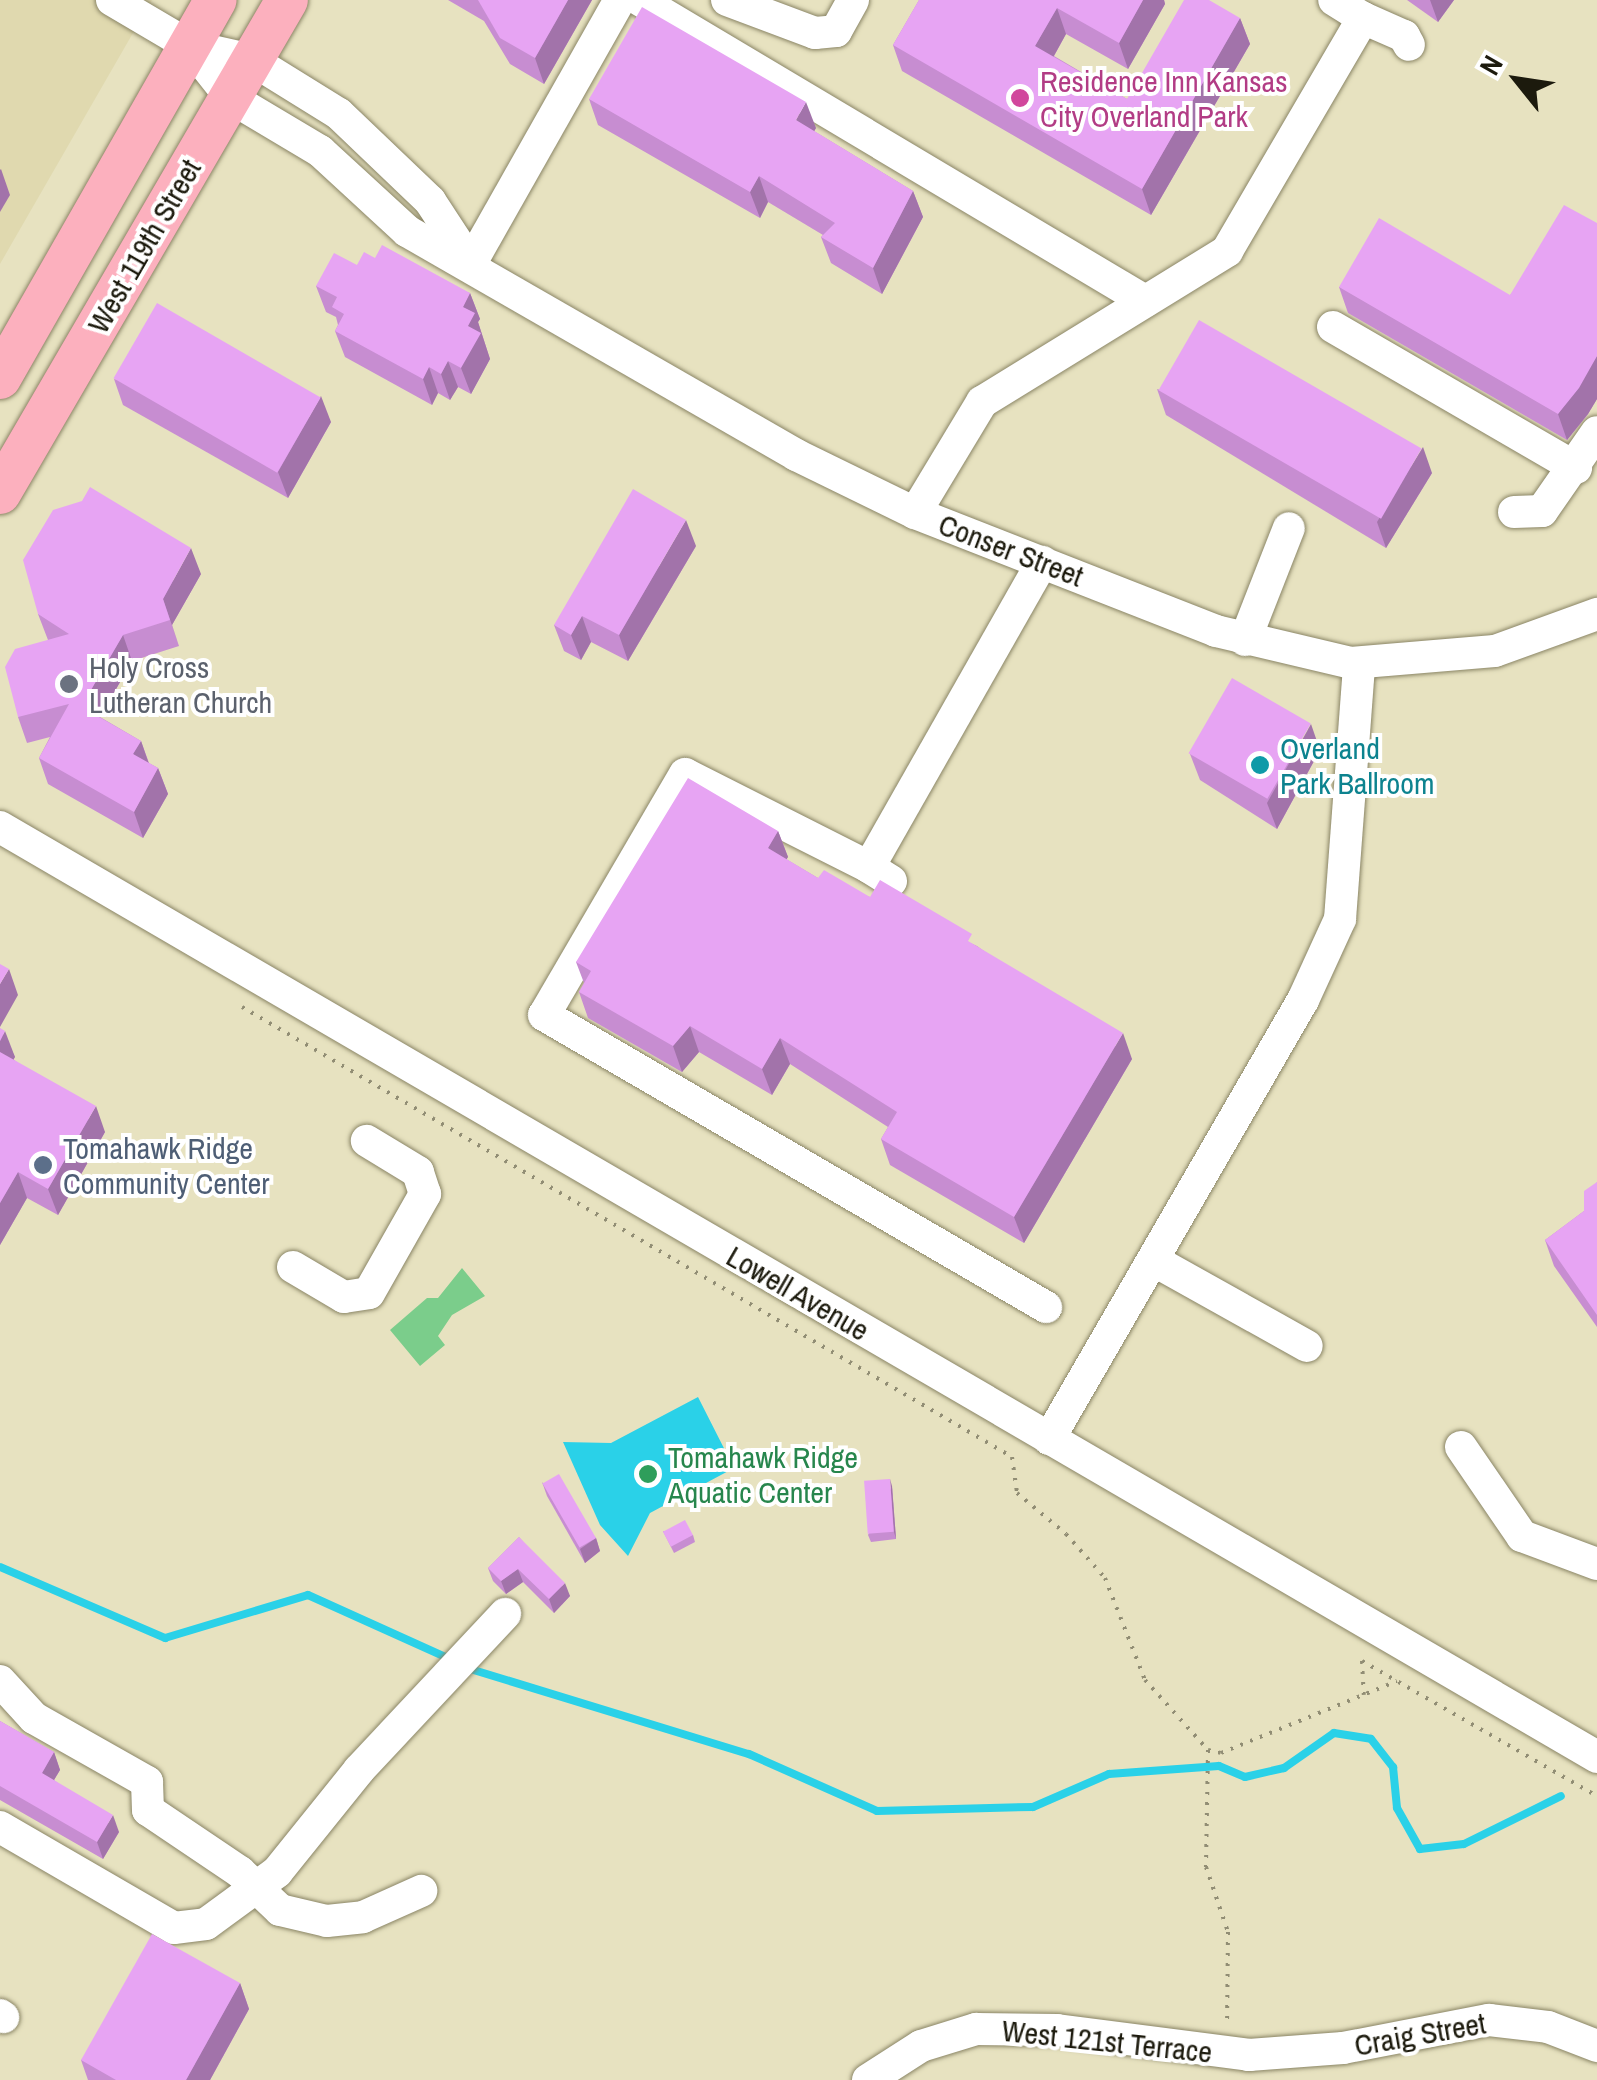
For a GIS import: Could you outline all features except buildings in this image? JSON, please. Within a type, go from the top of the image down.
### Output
[{"type":"main road","name":"West 119th Street","points":[[0,378],[216,0]]},
{"type":"main road","name":"West 119th Street","points":[[0,492],[287,0]]},
{"type":"street","points":[[112,0],[190,46]]},
{"type":"street","points":[[471,262],[620,0]]},
{"type":"street","points":[[640,0],[1145,301]]},
{"type":"street","points":[[727,0],[816,34],[836,30],[853,0]]},
{"type":"street","points":[[1334,0],[1409,45]]},
{"type":"street","points":[[915,513],[982,402],[1227,251],[1363,18]]},
{"type":"street","name":"Conser Street","points":[[190,46],[252,60],[364,137],[430,200],[471,262]]},
{"type":"street","name":"Conser Street","points":[[190,46],[231,98],[320,151],[407,231],[471,262],[796,455],[915,513],[1245,640],[1359,664],[1495,651],[1597,614]]},
{"type":"street","points":[[1333,327],[1576,468]]},
{"type":"street","points":[[1514,512],[1542,510],[1576,468],[1597,432]]},
{"type":"street","points":[[1245,640],[1289,528]]},
{"type":"street","points":[[1042,562],[880,874],[685,774],[544,1015],[1046,1307]]},
{"type":"street","points":[[1050,1439],[1303,1000],[1340,918],[1359,664]]},
{"type":"street","name":"Lowell Avenue","points":[[0,827],[1597,1757]]},
{"type":"street","points":[[293,1268],[344,1297],[369,1292],[425,1194],[418,1172],[367,1140]]},
{"type":"street","points":[[1153,1260],[1307,1346]]},
{"type":"street","points":[[1461,1447],[1522,1536],[1597,1564]]},
{"type":"street","points":[[0,1827],[174,1928],[206,1924],[276,1872],[359,1770],[505,1614]]},
{"type":"street","points":[[0,1682],[34,1718],[146,1782],[148,1810],[297,1918],[327,1921],[363,1917],[421,1891]]},
{"type":"street","name":"Craig Street","points":[[1299,2051],[1488,2020],[1548,2027],[1597,2046]]},
{"type":"street","name":"West 121st Terrace","points":[[868,2080],[921,2046],[976,2028],[1057,2030],[1225,2053],[1299,2051]]},
{"type":"path","points":[[242,1007],[1012,1457],[1017,1494],[1105,1578],[1145,1680],[1208,1750],[1220,1753],[1397,1681]]},
{"type":"path","points":[[1364,1695],[1362,1661],[1597,1796]]},
{"type":"path","points":[[1208,1750],[1205,1824],[1212,1894],[1228,1932],[1225,2053]]},
{"type":"shaded area","points":[[0,0],[152,0],[0,264]]},
{"type":"green space","points":[[462,1268],[485,1296],[452,1315],[438,1336],[445,1345],[420,1366],[390,1330],[427,1298],[438,1298]]},
{"type":"water","name":"Tomahawk Ridge Aquatic Center","points":[[698,1397],[734,1468],[650,1513],[628,1556],[600,1525],[563,1442],[611,1443]]},
{"type":"waterway","points":[[0,1567],[165,1638],[308,1595],[450,1659]]},
{"type":"waterway","points":[[467,1668],[749,1754],[877,1811],[1033,1807],[1109,1774],[1219,1766],[1245,1777],[1284,1768],[1334,1733],[1371,1739],[1393,1767],[1397,1808],[1420,1849],[1464,1844],[1561,1796]]},
{"type":"place","name":"Residence Inn Kansas City Overland Park","points":[[1020,98]]},
{"type":"place","name":"Holy Cross Lutheran Church","points":[[69,684]]},
{"type":"place","name":"Overland Park Ballroom","points":[[1260,765]]},
{"type":"place","name":"Tomahawk Ridge Community Center","points":[[43,1165]]},
{"type":"place","name":"Tomahawk Ridge Aquatic Center","points":[[648,1474]]}]
